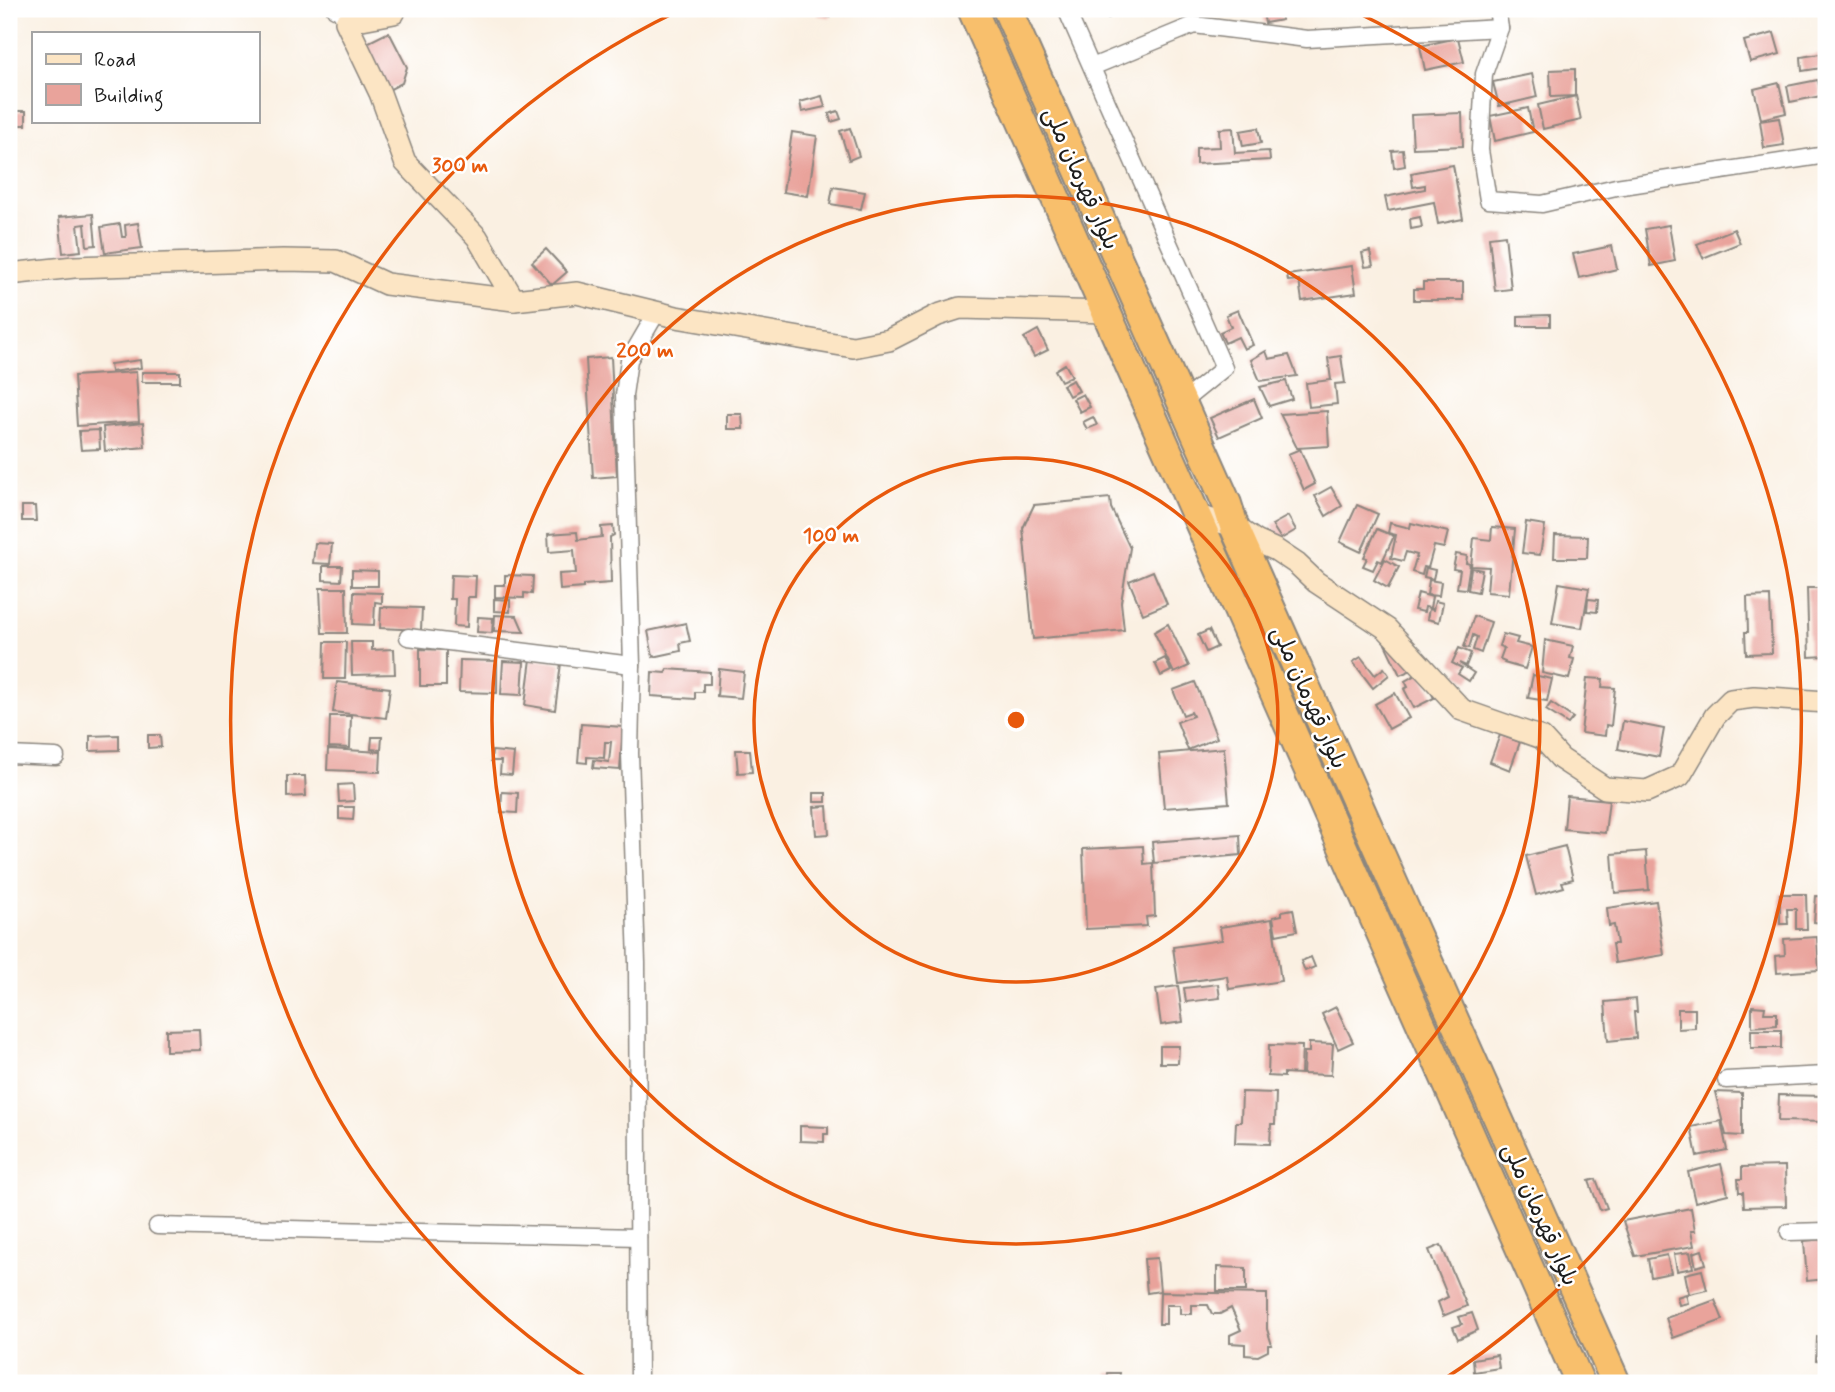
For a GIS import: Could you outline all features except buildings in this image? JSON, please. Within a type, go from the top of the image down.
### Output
[{"type":"highway","name":"بلوار قهرمان ملی","points":[[972,9],[1580,1383]]},
{"type":"highway","name":"بلوار قهرمان ملی","points":[[1007,9],[1616,1383]]},
{"type":"street","points":[[394,9],[394,13],[340,16],[380,93],[405,162],[477,237],[514,300]]},
{"type":"street","points":[[1066,9],[1224,368],[1182,402]]},
{"type":"street","points":[[1497,9],[1500,28],[1484,74],[1480,150],[1488,200],[1542,204],[1616,187],[1826,155]]},
{"type":"street","points":[[1092,66],[1194,25],[1307,39],[1500,28]]},
{"type":"street","points":[[9,274],[74,267],[311,259],[336,261],[386,284],[514,300],[577,293],[657,312],[853,347],[889,340],[937,315],[960,308],[1106,312]]},
{"type":"street","points":[[639,1383],[637,963],[630,753],[632,665],[624,395],[629,360],[657,312]]},
{"type":"street","points":[[1195,515],[1234,526],[1255,541],[1287,557],[1316,582],[1387,629],[1462,710],[1542,738],[1561,760],[1605,788],[1647,791],[1680,776],[1715,716],[1731,700],[1754,697],[1826,702]]},
{"type":"street","points":[[408,638],[632,665]]},
{"type":"street","points":[[9,755],[56,757]]},
{"type":"street","points":[[1726,1080],[1826,1075]]},
{"type":"street","points":[[157,1226],[638,1237]]},
{"type":"street","points":[[1789,1232],[1826,1231]]}]
